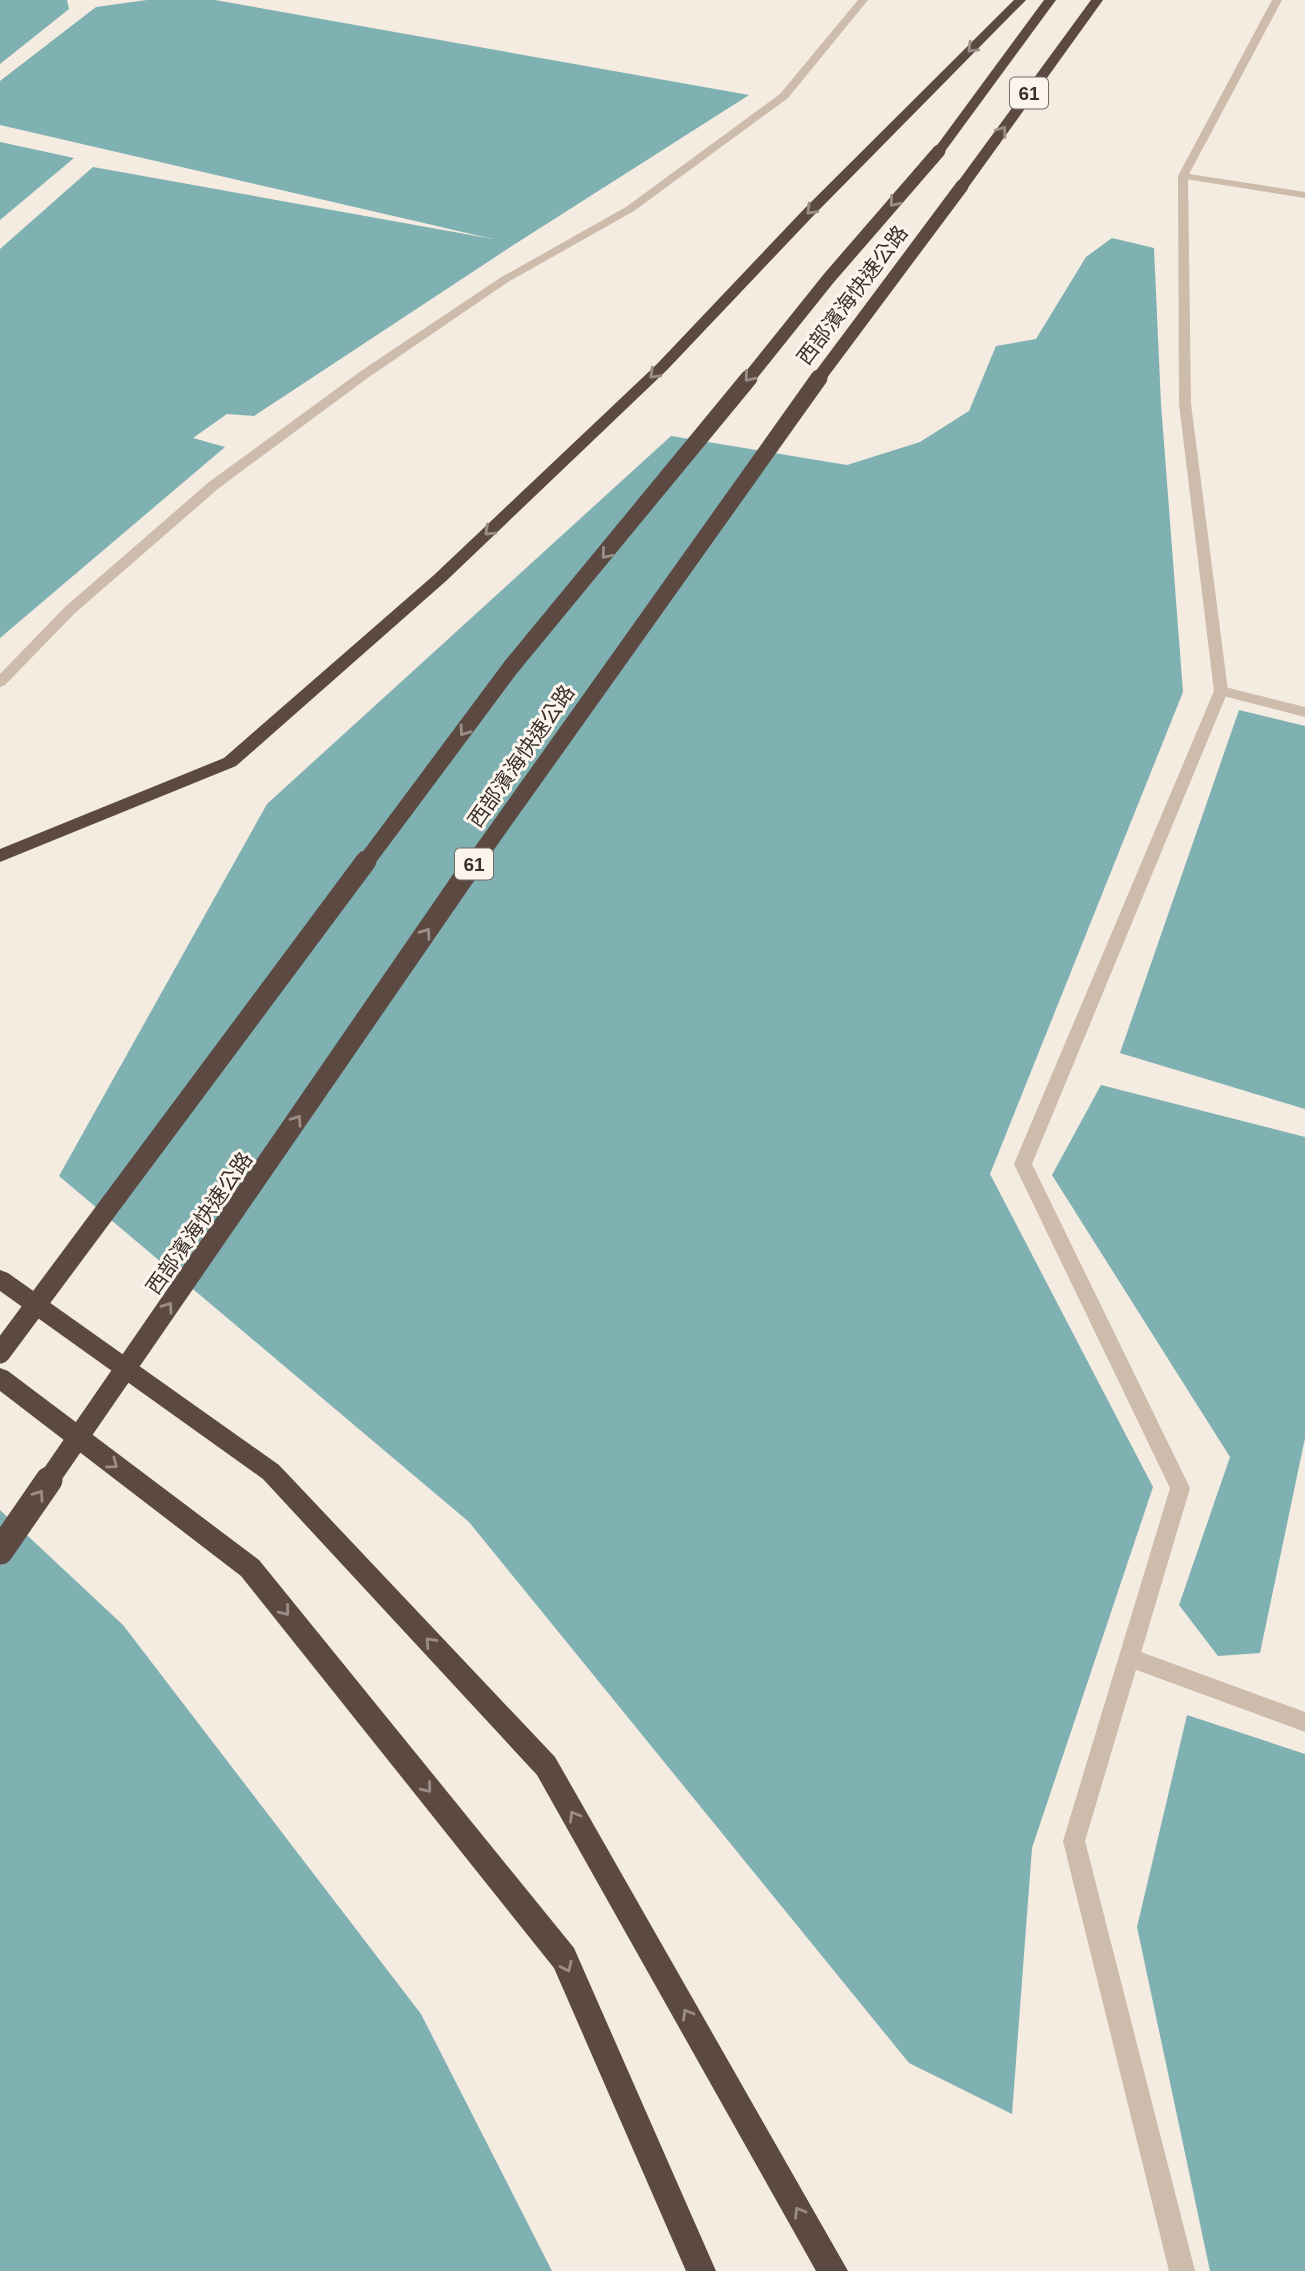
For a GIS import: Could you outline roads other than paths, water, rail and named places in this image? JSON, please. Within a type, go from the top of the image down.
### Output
[{"type":"highway","points":[[0,856],[230,762],[440,578],[652,376],[810,211],[1020,0]]},
{"type":"highway","name":"西部濱海快速公路","points":[[0,1353],[511,667],[662,487],[829,278],[939,150],[1050,0]]},
{"type":"highway","name":"西部濱海快速公路","points":[[0,1551],[555,746],[802,401],[1097,0]]},
{"type":"highway","points":[[0,1279],[271,1472],[546,1766],[833,2271]]},
{"type":"highway","points":[[0,1378],[250,1568],[564,1958],[701,2271]]},
{"type":"street","points":[[0,682],[70,610],[214,485],[365,374],[504,279],[630,209],[783,96],[863,0]]},
{"type":"street","points":[[1182,2271],[1074,1841],[1180,1488],[1023,1164],[1221,691],[1185,404],[1183,176],[1277,0]]},
{"type":"street","points":[[1183,176],[1305,195]]},
{"type":"street","points":[[1221,691],[1305,712]]},
{"type":"street","points":[[1130,1658],[1305,1722]]},
{"type":"water","points":[[0,0],[67,0],[69,9],[0,64]]},
{"type":"water","points":[[147,0],[215,0],[749,95],[515,244],[254,416],[227,414],[193,438],[225,447],[0,638],[0,249],[93,167],[493,239],[0,125],[0,81],[96,7]]},
{"type":"water","points":[[0,142],[74,158],[0,220]]},
{"type":"water","points":[[1112,238],[1154,248],[1161,404],[1183,692],[990,1174],[1153,1487],[1032,1848],[1012,2114],[909,2063],[469,1522],[59,1176],[267,804],[671,436],[847,465],[920,442],[969,411],[996,346],[1036,339],[1086,257]]},
{"type":"water","points":[[1239,710],[1305,726],[1305,1109],[1120,1053]]},
{"type":"water","points":[[1101,1085],[1305,1137],[1305,1438],[1260,1653],[1218,1656],[1179,1605],[1230,1457],[1052,1175]]},
{"type":"water","points":[[0,1510],[123,1625],[421,2014],[552,2271],[0,2271]]},
{"type":"water","points":[[1187,1715],[1305,1754],[1305,2271],[1210,2271],[1137,1927]]}]
